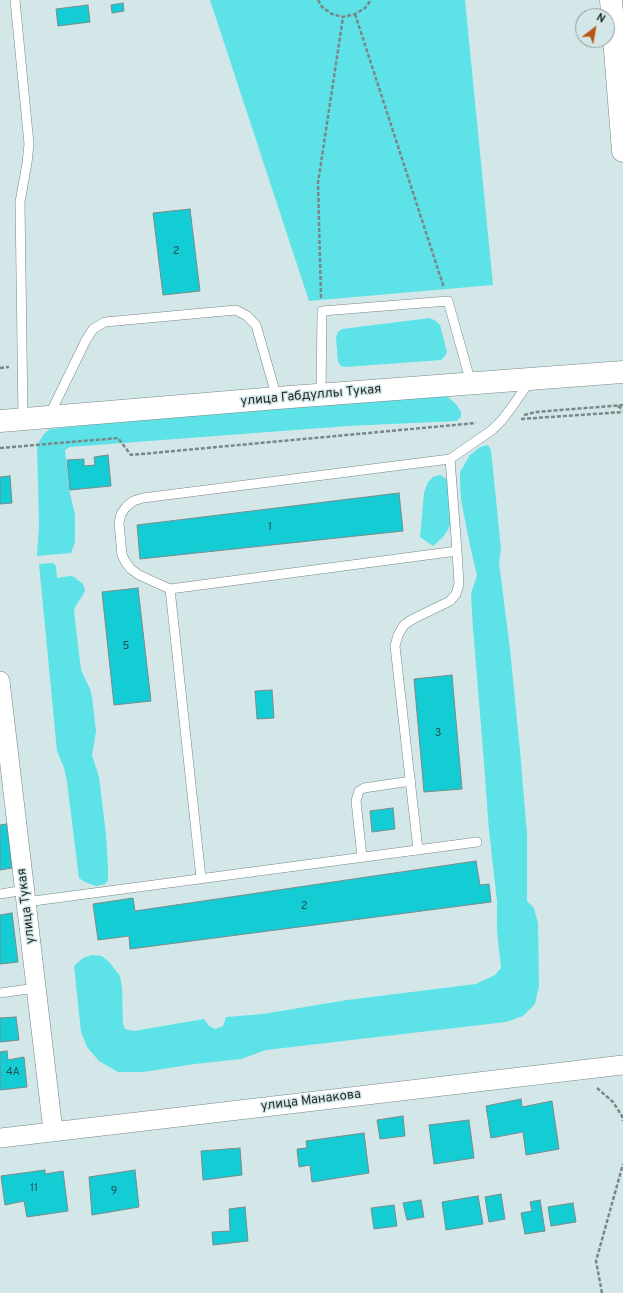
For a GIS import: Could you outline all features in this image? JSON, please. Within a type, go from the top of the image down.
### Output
[{"type":"street","points":[[611,0],[619,42],[623,152]]},
{"type":"street","name":"улица Габдуллы Тукая","points":[[0,422],[277,398],[623,372]]},
{"type":"street","name":"улица Тукая","points":[[0,681],[10,795],[26,896],[53,1131]]},
{"type":"street","name":"улица Манакова","points":[[0,1138],[623,1064]]},
{"type":"lane","points":[[15,0],[29,144],[20,202],[23,420]]},
{"type":"lane","points":[[320,395],[322,311],[448,301],[471,383]]},
{"type":"lane","points":[[48,418],[86,340],[93,329],[105,322],[236,310],[247,316],[256,325],[277,398]]},
{"type":"lane","points":[[457,551],[170,589],[131,570],[122,554],[119,523],[121,514],[126,507],[133,501],[143,498],[450,459],[492,430],[502,420],[532,378]]},
{"type":"lane","points":[[418,850],[395,646],[398,635],[404,626],[450,601],[456,594],[459,584],[450,459]]},
{"type":"lane","points":[[170,589],[202,878]]},
{"type":"lane","points":[[362,857],[356,802],[359,791],[364,788],[411,781]]},
{"type":"lane","points":[[0,894],[26,896],[202,878],[476,842]]},
{"type":"lane","points":[[0,993],[36,988]]},
{"type":"path","points":[[318,0],[322,7],[332,14],[343,17],[355,14],[365,8],[371,0]]},
{"type":"path","points":[[355,14],[448,301]]},
{"type":"path","points":[[322,311],[318,183],[343,17]]},
{"type":"path","points":[[502,420],[536,412],[623,405]]},
{"type":"path","points":[[618,406],[623,411]]},
{"type":"path","points":[[0,448],[118,438],[131,455],[502,420],[623,411]]},
{"type":"path","points":[[576,1070],[613,1102],[622,1116],[623,1121]]},
{"type":"path","points":[[602,1293],[596,1262],[623,1164]]},
{"type":"shaded area","points":[[210,0],[465,0],[493,285],[309,301]]},
{"type":"shaded area","points":[[430,318],[440,325],[447,352],[441,360],[345,367],[341,366],[338,362],[336,337],[338,332],[342,329]]},
{"type":"shaded area","points":[[441,391],[456,404],[461,412],[461,417],[457,421],[348,426],[70,447],[65,450],[70,494],[75,514],[75,542],[71,553],[37,556],[39,524],[37,445],[44,434],[50,429],[230,410]]},
{"type":"shaded area","points":[[488,445],[491,450],[501,549],[499,563],[510,649],[520,751],[527,834],[527,901],[534,908],[538,923],[539,986],[535,1004],[523,1016],[506,1022],[266,1050],[241,1059],[143,1072],[118,1072],[99,1061],[87,1047],[81,1032],[74,966],[83,958],[92,955],[102,956],[110,963],[120,976],[122,988],[123,1023],[125,1029],[134,1031],[204,1019],[209,1026],[215,1029],[223,1026],[226,1017],[263,1014],[347,1000],[476,984],[495,975],[501,968],[497,931],[497,901],[489,831],[473,628],[471,594],[477,575],[461,499],[460,479],[460,472],[470,455],[480,447]]},
{"type":"shaded area","points":[[440,475],[451,485],[451,522],[448,530],[442,538],[433,546],[420,537],[424,493],[428,482],[433,477]]},
{"type":"shaded area","points":[[53,563],[56,566],[57,578],[70,576],[74,577],[83,584],[85,590],[74,611],[81,670],[92,697],[96,731],[92,755],[99,777],[106,834],[108,867],[108,880],[105,884],[96,886],[79,878],[67,782],[64,768],[57,751],[39,564]]},
{"type":"building","points":[[123,3],[124,11],[112,13],[111,5]]},
{"type":"building","points":[[88,5],[90,22],[58,26],[56,9]]},
{"type":"building","points":[[190,209],[200,291],[163,295],[153,213]]},
{"type":"building","points":[[108,455],[111,486],[70,490],[67,460],[84,459],[84,466],[95,465],[94,457]]},
{"type":"building","points":[[10,476],[12,503],[0,504],[0,477]]},
{"type":"building","points":[[399,493],[403,531],[140,559],[137,525]]},
{"type":"building","points":[[138,588],[151,701],[114,705],[102,592]]},
{"type":"building","points":[[452,675],[462,789],[424,792],[414,679]]},
{"type":"building","points":[[272,690],[274,718],[257,719],[255,691]]},
{"type":"building","points":[[393,808],[395,829],[372,832],[370,811]]},
{"type":"building","points":[[7,824],[12,868],[0,870],[0,825]]},
{"type":"building","points":[[476,861],[480,885],[489,884],[491,902],[130,949],[129,936],[98,940],[93,904],[133,898],[135,911]]},
{"type":"building","points":[[12,913],[18,962],[0,964],[0,915]]},
{"type":"building","points":[[16,1017],[19,1040],[0,1042],[0,1018]]},
{"type":"building","points":[[7,1051],[8,1060],[24,1057],[27,1087],[0,1090],[0,1052]]},
{"type":"building","points":[[521,1099],[522,1107],[552,1101],[559,1149],[526,1155],[523,1132],[491,1138],[486,1106]]},
{"type":"building","points":[[403,1116],[405,1136],[380,1139],[377,1120]]},
{"type":"building","points":[[469,1120],[474,1158],[434,1164],[429,1125]]},
{"type":"building","points":[[364,1133],[369,1173],[312,1182],[310,1165],[299,1167],[297,1149],[307,1148],[306,1141]]},
{"type":"building","points":[[240,1148],[242,1175],[203,1180],[201,1151]]},
{"type":"building","points":[[45,1170],[45,1174],[63,1171],[68,1211],[27,1217],[24,1201],[5,1205],[1,1176]]},
{"type":"building","points":[[135,1170],[139,1207],[92,1215],[89,1177]]},
{"type":"building","points":[[501,1194],[505,1219],[489,1222],[485,1197]]},
{"type":"building","points":[[478,1196],[483,1224],[446,1230],[442,1202]]},
{"type":"building","points":[[421,1200],[424,1217],[407,1220],[403,1203]]},
{"type":"building","points":[[540,1200],[545,1231],[525,1234],[521,1213],[532,1211],[530,1202]]},
{"type":"building","points":[[573,1203],[576,1222],[551,1226],[548,1207]]},
{"type":"building","points":[[394,1205],[397,1226],[374,1229],[371,1208]]},
{"type":"building","points":[[245,1207],[248,1241],[213,1245],[212,1232],[230,1231],[229,1209]]}]
